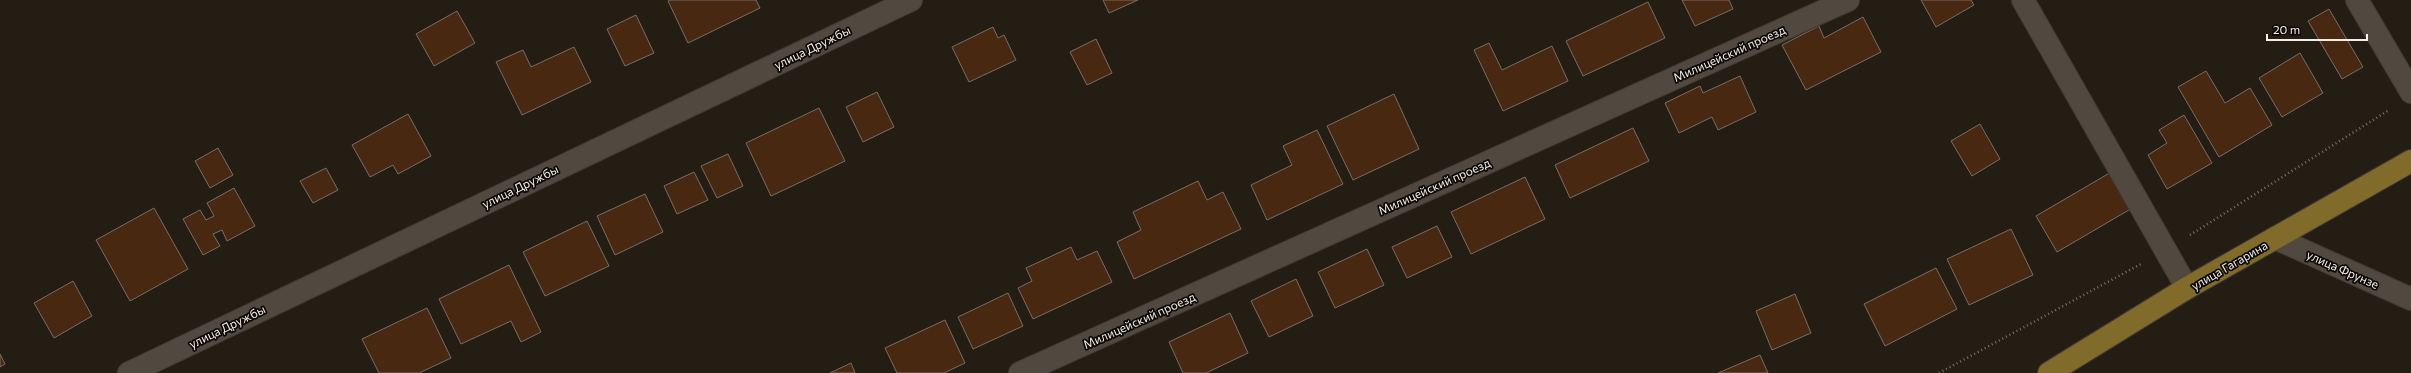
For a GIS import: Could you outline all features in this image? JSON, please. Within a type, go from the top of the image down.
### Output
[{"type":"main road","name":"улица Гагарина","points":[[2049,373],[2187,288],[2411,161]]},
{"type":"street","name":"улица Дружбы","points":[[129,373],[911,0]]},
{"type":"street","name":"Милицейский проезд","points":[[1020,373],[1848,0]]},
{"type":"street","points":[[2023,0],[2187,288]]},
{"type":"street","points":[[2357,0],[2411,92]]},
{"type":"street","name":"улица Фрунзе","points":[[2275,238],[2411,299]]},
{"type":"building","points":[[756,0],[760,8],[688,43],[668,1]]},
{"type":"building","points":[[1103,0],[1138,0],[1109,13]]},
{"type":"building","points":[[1682,0],[1729,0],[1733,9],[1695,26]]},
{"type":"building","points":[[1921,0],[1971,0],[1974,5],[1936,27]]},
{"type":"building","points":[[1648,2],[1665,38],[1583,76],[1566,41]]},
{"type":"building","points":[[2329,9],[2363,67],[2342,79],[2308,21]]},
{"type":"building","points":[[457,11],[475,43],[434,66],[416,34]]},
{"type":"building","points":[[636,15],[654,53],[625,66],[607,29]]},
{"type":"building","points":[[1863,17],[1881,52],[1806,90],[1782,45],[1819,26],[1824,38]]},
{"type":"building","points":[[993,27],[998,38],[1004,35],[1016,60],[969,82],[952,47]]},
{"type":"building","points":[[1096,39],[1112,73],[1087,85],[1070,52]]},
{"type":"building","points":[[1489,43],[1502,70],[1552,46],[1568,81],[1503,111],[1474,50]]},
{"type":"building","points":[[574,47],[591,82],[522,115],[496,62],[523,50],[531,67]]},
{"type":"building","points":[[2300,53],[2323,93],[2282,117],[2259,78]]},
{"type":"building","points":[[2206,71],[2225,103],[2250,88],[2272,125],[2219,157],[2178,87]]},
{"type":"building","points":[[1740,76],[1756,112],[1718,130],[1712,117],[1679,133],[1665,103],[1700,86],[1703,93]]},
{"type":"building","points":[[877,92],[894,127],[863,142],[846,107]]},
{"type":"building","points":[[1394,94],[1419,149],[1353,180],[1327,126]]},
{"type":"building","points":[[819,108],[845,161],[771,196],[746,143]]},
{"type":"building","points":[[408,114],[431,156],[398,174],[393,165],[370,177],[352,145]]},
{"type":"building","points":[[2184,115],[2212,163],[2167,189],[2148,155],[2167,143],[2159,130]]},
{"type":"building","points":[[1980,124],[2000,159],[1972,176],[1951,141]]},
{"type":"building","points":[[1633,128],[1649,161],[1570,198],[1555,165]]},
{"type":"building","points":[[1317,130],[1343,184],[1267,220],[1251,185],[1292,165],[1283,146]]},
{"type":"building","points":[[218,148],[233,175],[210,188],[195,161]]},
{"type":"building","points":[[728,154],[743,186],[717,198],[701,166]]},
{"type":"building","points":[[326,168],[338,190],[313,203],[300,181]]},
{"type":"building","points":[[2113,171],[2134,207],[2057,252],[2036,216]]},
{"type":"building","points":[[694,172],[708,200],[677,214],[664,186]]},
{"type":"building","points":[[1525,177],[1545,219],[1471,254],[1451,212]]},
{"type":"building","points":[[1198,181],[1207,200],[1223,192],[1241,229],[1134,279],[1117,242],[1141,230],[1133,212]]},
{"type":"building","points":[[234,188],[255,226],[227,241],[222,230],[213,234],[220,246],[203,255],[183,219],[200,210],[206,220],[214,216],[207,203]]},
{"type":"building","points":[[645,194],[663,232],[615,255],[597,216]]},
{"type":"building","points":[[154,208],[188,269],[130,301],[96,240]]},
{"type":"building","points":[[587,221],[609,266],[545,296],[523,252]]},
{"type":"building","points":[[1437,226],[1452,257],[1407,278],[1392,247]]},
{"type":"building","points":[[2011,229],[2033,275],[1969,305],[1947,259]]},
{"type":"building","points":[[1071,247],[1077,260],[1097,251],[1112,282],[1033,319],[1018,288],[1032,281],[1026,268]]},
{"type":"building","points":[[1367,249],[1384,285],[1335,308],[1318,272]]},
{"type":"building","points":[[509,265],[541,332],[521,342],[511,321],[461,344],[439,299]]},
{"type":"building","points":[[1936,268],[1957,309],[1885,346],[1864,304]]},
{"type":"building","points":[[1296,279],[1313,316],[1269,337],[1251,301]]},
{"type":"building","points":[[73,281],[92,316],[54,338],[34,303]]},
{"type":"building","points":[[1008,293],[1023,326],[973,349],[958,317]]},
{"type":"building","points":[[1795,294],[1811,333],[1772,350],[1756,311]]},
{"type":"building","points":[[427,308],[451,358],[419,373],[379,373],[362,339]]},
{"type":"building","points":[[1230,313],[1248,353],[1206,373],[1183,373],[1169,342]]},
{"type":"building","points":[[945,320],[965,363],[944,373],[897,373],[885,348]]},
{"type":"building","points":[[0,354],[5,364],[0,367]]},
{"type":"building","points":[[1760,355],[1768,373],[1718,373]]},
{"type":"building","points":[[851,363],[855,373],[830,373]]}]
